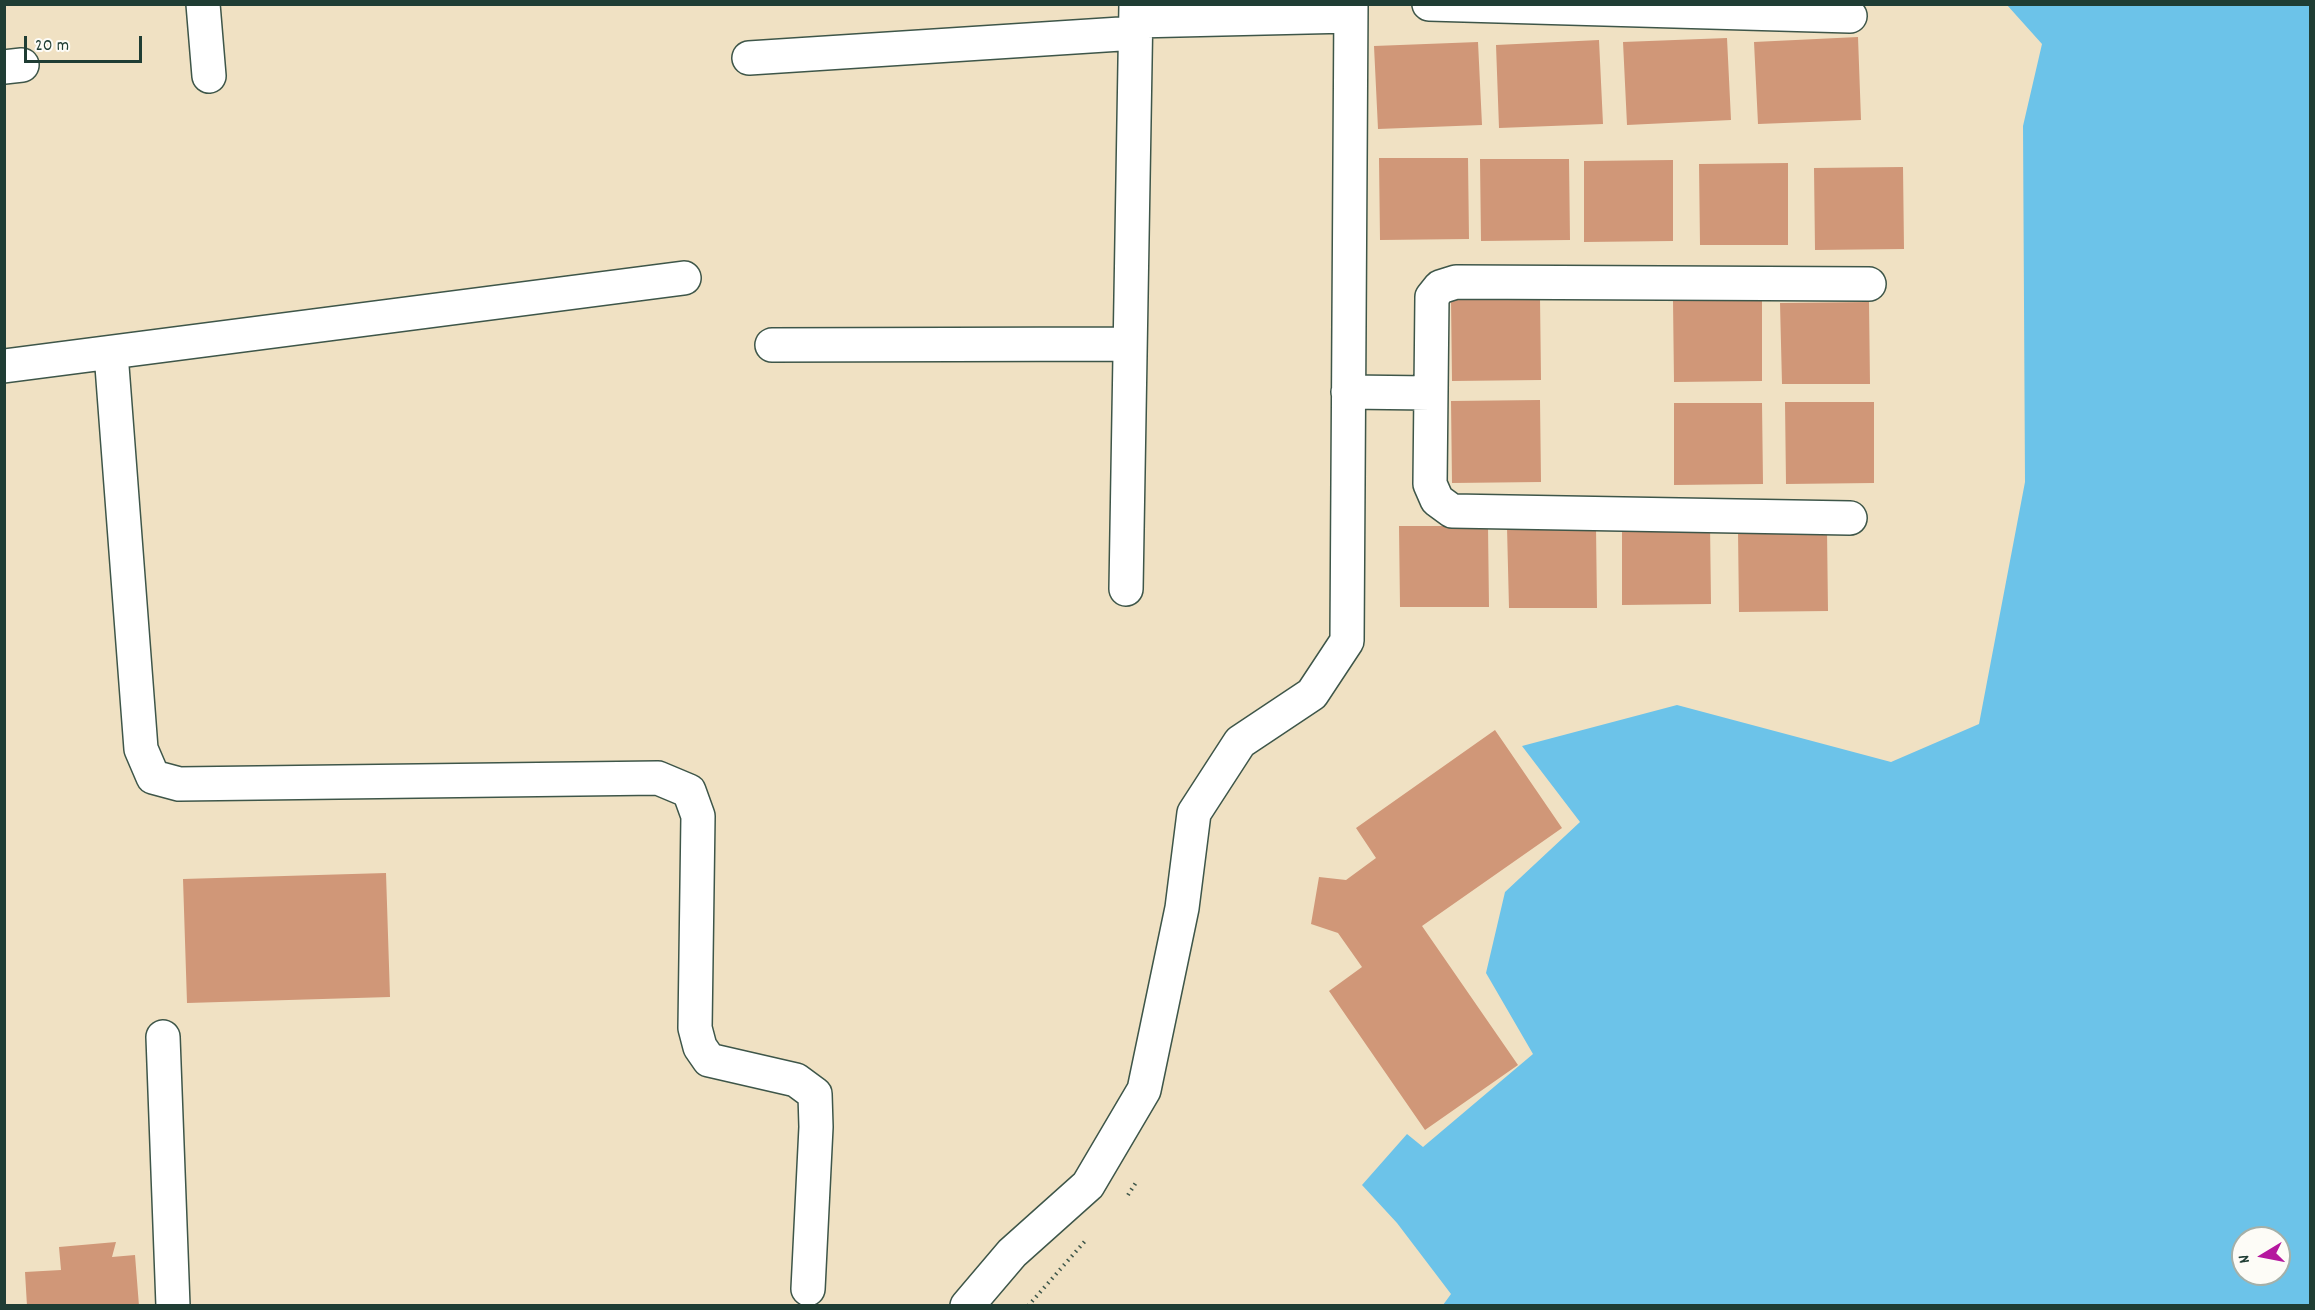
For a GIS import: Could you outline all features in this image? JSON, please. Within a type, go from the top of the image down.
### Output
[{"type":"street","points":[[203,4],[209,76]]},
{"type":"street","points":[[1429,4],[1850,16]]},
{"type":"street","points":[[749,58],[1136,20],[1350,10],[1347,642],[1312,694],[1240,742],[1194,813],[1182,908],[1144,1090],[1088,1185],[1012,1253],[967,1305]]},
{"type":"street","points":[[1126,590],[1136,20]]},
{"type":"street","points":[[4,366],[684,278]]},
{"type":"street","points":[[1850,518],[1452,511],[1437,500],[1430,484],[1432,297],[1440,287],[1456,282],[1869,284]]},
{"type":"street","points":[[772,345],[1130,344]]},
{"type":"street","points":[[111,353],[141,750],[153,777],[179,784],[658,778],[689,791],[698,816],[695,1028],[700,1047],[709,1060],[796,1080],[815,1094],[816,1127],[808,1288]]},
{"type":"street","points":[[1348,392],[1430,393]]},
{"type":"street","points":[[163,1037],[172,1305]]},
{"type":"water","points":[[2007,5],[2310,5],[2310,1305],[1443,1305],[1451,1294],[1397,1223],[1362,1185],[1407,1134],[1423,1147],[1533,1054],[1486,973],[1505,892],[1580,822],[1522,746],[1677,705],[1891,762],[1979,724],[2025,482],[2023,126],[2042,44]]},
{"type":"building","points":[[1858,37],[1861,120],[1758,124],[1754,42]]},
{"type":"building","points":[[1727,38],[1731,120],[1627,125],[1623,42]]},
{"type":"building","points":[[1599,40],[1603,124],[1499,128],[1496,45]]},
{"type":"building","points":[[1478,42],[1482,125],[1378,129],[1374,46]]},
{"type":"building","points":[[1379,158],[1468,158],[1469,239],[1380,240]]},
{"type":"building","points":[[1480,159],[1569,159],[1570,240],[1481,241]]},
{"type":"building","points":[[1673,160],[1673,241],[1584,242],[1584,161]]},
{"type":"building","points":[[1788,163],[1788,245],[1700,245],[1699,164]]},
{"type":"building","points":[[1903,167],[1904,249],[1815,250],[1814,168]]},
{"type":"building","points":[[1540,298],[1541,380],[1452,381],[1451,299]]},
{"type":"building","points":[[1762,299],[1762,381],[1674,382],[1673,301]]},
{"type":"building","points":[[1869,302],[1870,384],[1782,384],[1780,303]]},
{"type":"building","points":[[1540,400],[1541,482],[1452,483],[1451,401]]},
{"type":"building","points":[[1785,402],[1874,402],[1874,483],[1786,484]]},
{"type":"building","points":[[1674,403],[1762,403],[1763,484],[1674,485]]},
{"type":"building","points":[[1622,523],[1710,523],[1711,604],[1622,605]]},
{"type":"building","points":[[1399,526],[1488,526],[1489,607],[1400,607]]},
{"type":"building","points":[[1596,526],[1597,608],[1509,608],[1507,527]]},
{"type":"building","points":[[1827,530],[1828,611],[1739,612],[1738,531]]},
{"type":"building","points":[[1495,730],[1562,828],[1422,926],[1518,1065],[1425,1130],[1329,991],[1362,967],[1338,933],[1311,924],[1319,877],[1346,880],[1376,858],[1356,828]]},
{"type":"building","points":[[386,873],[390,997],[187,1003],[183,879]]},
{"type":"building","points":[[116,1242],[112,1257],[135,1255],[139,1306],[27,1306],[25,1272],[61,1270],[59,1247]]}]
